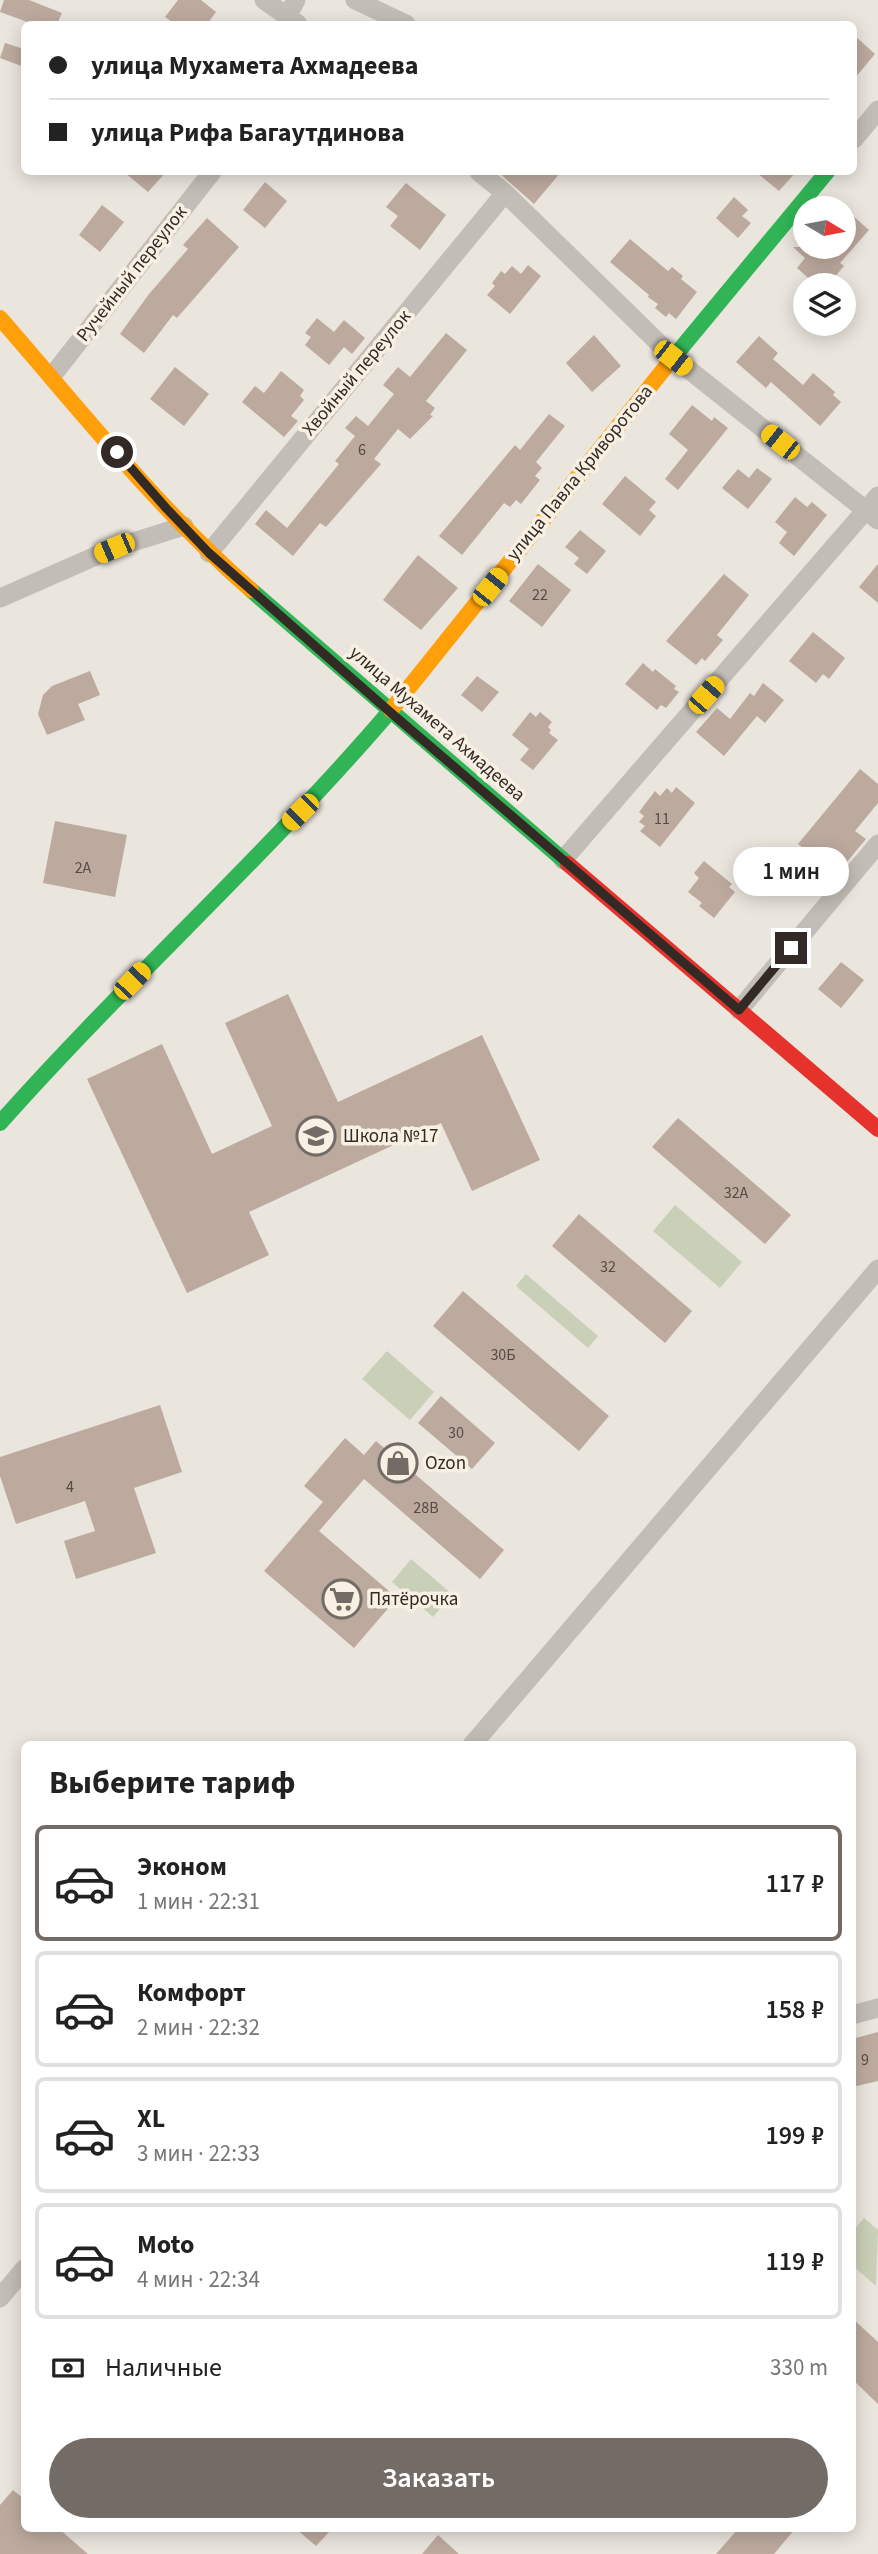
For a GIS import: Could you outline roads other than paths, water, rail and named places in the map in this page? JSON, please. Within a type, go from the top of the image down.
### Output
[{"type":"street","points":[[264,0],[294,14]]},
{"type":"street","points":[[355,0],[393,21]]},
{"type":"street","points":[[857,135],[878,110]]},
{"type":"street","name":"Ручейный переулок","points":[[52,376],[210,175]]},
{"type":"street","points":[[484,175],[673,358],[874,509],[563,860]]},
{"type":"street","name":"улица Павла Криворотова","points":[[0,1123],[166,946],[300,812],[390,712],[673,358],[825,175]]},
{"type":"street","name":"Хвойный переулок","points":[[209,553],[505,193]]},
{"type":"street","name":"улица Мухамета Ахмадеева","points":[[0,318],[166,508],[209,553],[390,712],[878,1129]]},
{"type":"street","points":[[0,598],[114,548],[184,526]]},
{"type":"street","points":[[739,1010],[878,844]]},
{"type":"street","points":[[475,1741],[878,1269]]},
{"type":"street","points":[[856,2014],[878,2008]]},
{"type":"street","points":[[0,2298],[21,2273]]},
{"type":"place","name":"Школа №17","points":[[316,1136]]},
{"type":"place","name":"Ozon","points":[[398,1463]]},
{"type":"place","name":"Пятёрочка","points":[[342,1599]]}]
